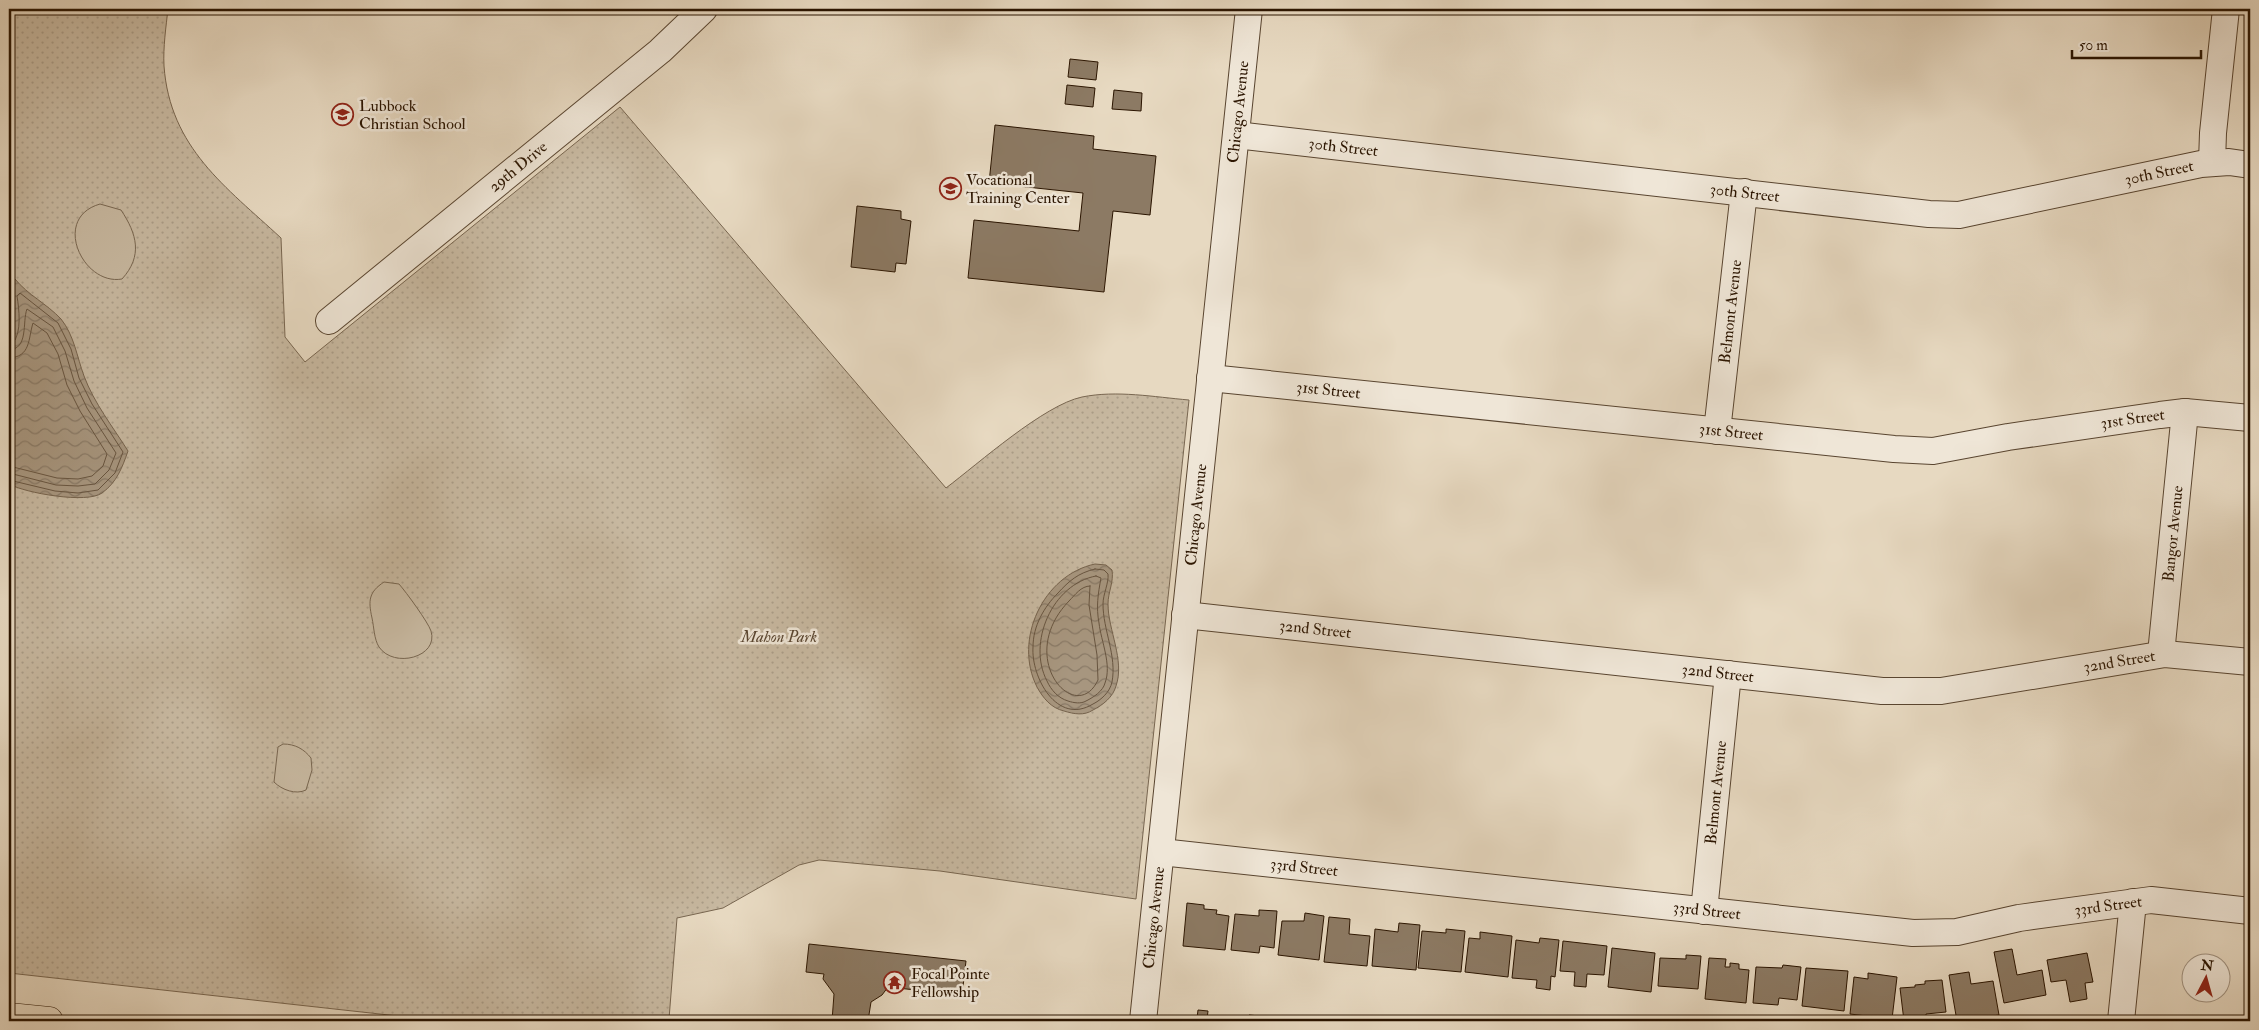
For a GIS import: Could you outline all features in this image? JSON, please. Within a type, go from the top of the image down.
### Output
[{"type":"main road","points":[[9,1017],[49,1021]]},
{"type":"street","name":"29th Drive","points":[[329,321],[660,51],[702,9]]},
{"type":"street","name":"Chicago Avenue","points":[[1143,1021],[1249,9]]},
{"type":"street","points":[[2212,162],[2213,133],[2226,9]]},
{"type":"street","name":"30th Street","points":[[1236,135],[1929,214],[1959,215],[2165,170],[2212,162],[2250,165]]},
{"type":"street","name":"Belmont Avenue","points":[[1717,431],[1744,192]]},
{"type":"street","name":"31st Street","points":[[1210,378],[1894,449],[1934,451],[2008,437],[2186,412],[2250,418]]},
{"type":"street","name":"Bangor Avenue","points":[[2161,654],[2186,412]]},
{"type":"street","name":"32nd Street","points":[[1185,615],[1882,691],[1941,691],[2161,654],[2250,662]]},
{"type":"street","name":"Belmont Avenue","points":[[1704,911],[1728,674]]},
{"type":"street","name":"33rd Street","points":[[1161,852],[1913,933],[1957,932],[2019,918],[2151,900],[2250,911]]},
{"type":"street","points":[[2121,1021],[2133,902]]},
{"type":"green space","name":"Mahon Park","points":[[9,9],[168,9],[164,44],[164,66],[168,95],[177,120],[189,143],[204,164],[221,183],[281,238],[285,337],[305,362],[620,107],[946,488],[1012,436],[1049,411],[1067,402],[1082,397],[1109,394],[1189,400],[1136,899],[940,871],[819,860],[799,865],[723,908],[677,918],[669,1019],[666,1021],[443,1021],[9,973]]},
{"type":"green space","points":[[100,204],[121,210],[134,236],[135,253],[133,262],[122,279],[108,278],[95,272],[85,262],[78,249],[75,236],[77,223],[85,212]]},
{"type":"green space","points":[[384,582],[399,584],[417,607],[431,631],[432,640],[428,648],[414,657],[404,658],[386,654],[377,644],[370,601],[375,589]]},
{"type":"green space","points":[[283,744],[299,748],[311,758],[312,770],[306,790],[298,792],[289,791],[274,782],[278,747]]},
{"type":"water","points":[[15,279],[56,314],[65,325],[93,396],[128,451],[115,479],[102,493],[83,497],[56,496],[28,491],[9,484],[9,353],[14,311],[11,290]]},
{"type":"water","points":[[1095,564],[1106,565],[1112,570],[1108,604],[1119,666],[1118,676],[1115,690],[1104,703],[1090,712],[1075,714],[1059,710],[1051,705],[1037,687],[1030,669],[1029,649],[1031,630],[1047,595],[1061,581],[1077,571]]},
{"type":"building","points":[[1070,59],[1098,62],[1096,80],[1068,77]]},
{"type":"building","points":[[1067,85],[1095,88],[1093,107],[1065,104]]},
{"type":"building","points":[[1114,90],[1142,93],[1141,111],[1112,109]]},
{"type":"building","points":[[995,125],[1094,136],[1093,149],[1156,156],[1150,215],[1113,211],[1104,292],[968,278],[974,220],[1079,231],[1083,193],[989,183]]},
{"type":"building","points":[[857,206],[901,211],[901,219],[911,221],[906,264],[896,263],[895,272],[851,267]]},
{"type":"building","points":[[1187,903],[1204,905],[1204,909],[1217,910],[1216,914],[1229,916],[1225,950],[1183,946]]},
{"type":"building","points":[[1259,910],[1277,911],[1274,948],[1260,946],[1259,953],[1231,950],[1235,914],[1259,916]]},
{"type":"building","points":[[1305,913],[1324,916],[1319,960],[1278,955],[1282,921],[1304,921]]},
{"type":"building","points":[[1329,917],[1350,919],[1349,934],[1370,936],[1367,966],[1324,962]]},
{"type":"building","points":[[1399,923],[1420,925],[1416,970],[1372,966],[1375,929],[1398,932]]},
{"type":"building","points":[[1446,929],[1465,931],[1461,972],[1418,968],[1422,931],[1446,933]]},
{"type":"building","points":[[1480,932],[1512,936],[1508,977],[1465,972],[1469,938],[1480,939]]},
{"type":"building","points":[[1540,938],[1559,940],[1555,977],[1551,976],[1550,990],[1536,988],[1537,980],[1512,978],[1516,940],[1539,943]]},
{"type":"building","points":[[1563,941],[1607,946],[1604,975],[1587,974],[1586,987],[1574,986],[1575,972],[1560,971]]},
{"type":"building","name":"Focal Pointe Fellowship","points":[[809,944],[966,961],[962,995],[888,987],[882,995],[871,1002],[868,1021],[832,1021],[834,994],[823,979],[824,974],[806,972]]},
{"type":"building","points":[[1612,948],[1655,953],[1651,992],[1608,987]]},
{"type":"building","points":[[2012,949],[2017,975],[2042,970],[2046,995],[2004,1003],[1994,952]]},
{"type":"building","points":[[2087,953],[2093,982],[2085,983],[2087,999],[2070,1002],[2066,980],[2051,982],[2047,960]]},
{"type":"building","points":[[1686,955],[1701,956],[1698,989],[1658,986],[1660,958],[1686,959]]},
{"type":"building","points":[[1709,958],[1726,959],[1725,967],[1730,967],[1730,963],[1739,964],[1739,969],[1749,970],[1746,1003],[1705,999]]},
{"type":"building","points":[[1783,965],[1801,967],[1797,1000],[1779,998],[1778,1005],[1753,1003],[1756,967],[1782,968]]},
{"type":"building","points":[[1806,968],[1848,971],[1844,1011],[1802,1006]]},
{"type":"building","points":[[1969,972],[1971,984],[1993,981],[1999,1015],[1957,1021],[1949,975]]},
{"type":"building","points":[[1868,973],[1897,977],[1892,1019],[1850,1014],[1854,977],[1868,979]]},
{"type":"building","points":[[1942,980],[1946,1012],[1926,1014],[1926,1021],[1904,1021],[1900,988],[1915,987],[1915,985],[1925,984],[1925,981]]},
{"type":"building","points":[[1198,1010],[1208,1011],[1207,1019],[1224,1021],[1181,1021],[1181,1016],[1197,1018]]},
{"type":"building","points":[[1249,1015],[1260,1016],[1260,1021],[1249,1021]]},
{"type":"place","name":"Lubbock Christian School","points":[[343,115]]},
{"type":"place","name":"Vocational Training Center","points":[[950,189]]},
{"type":"place","name":"Focal Pointe Fellowship","points":[[895,983]]}]
